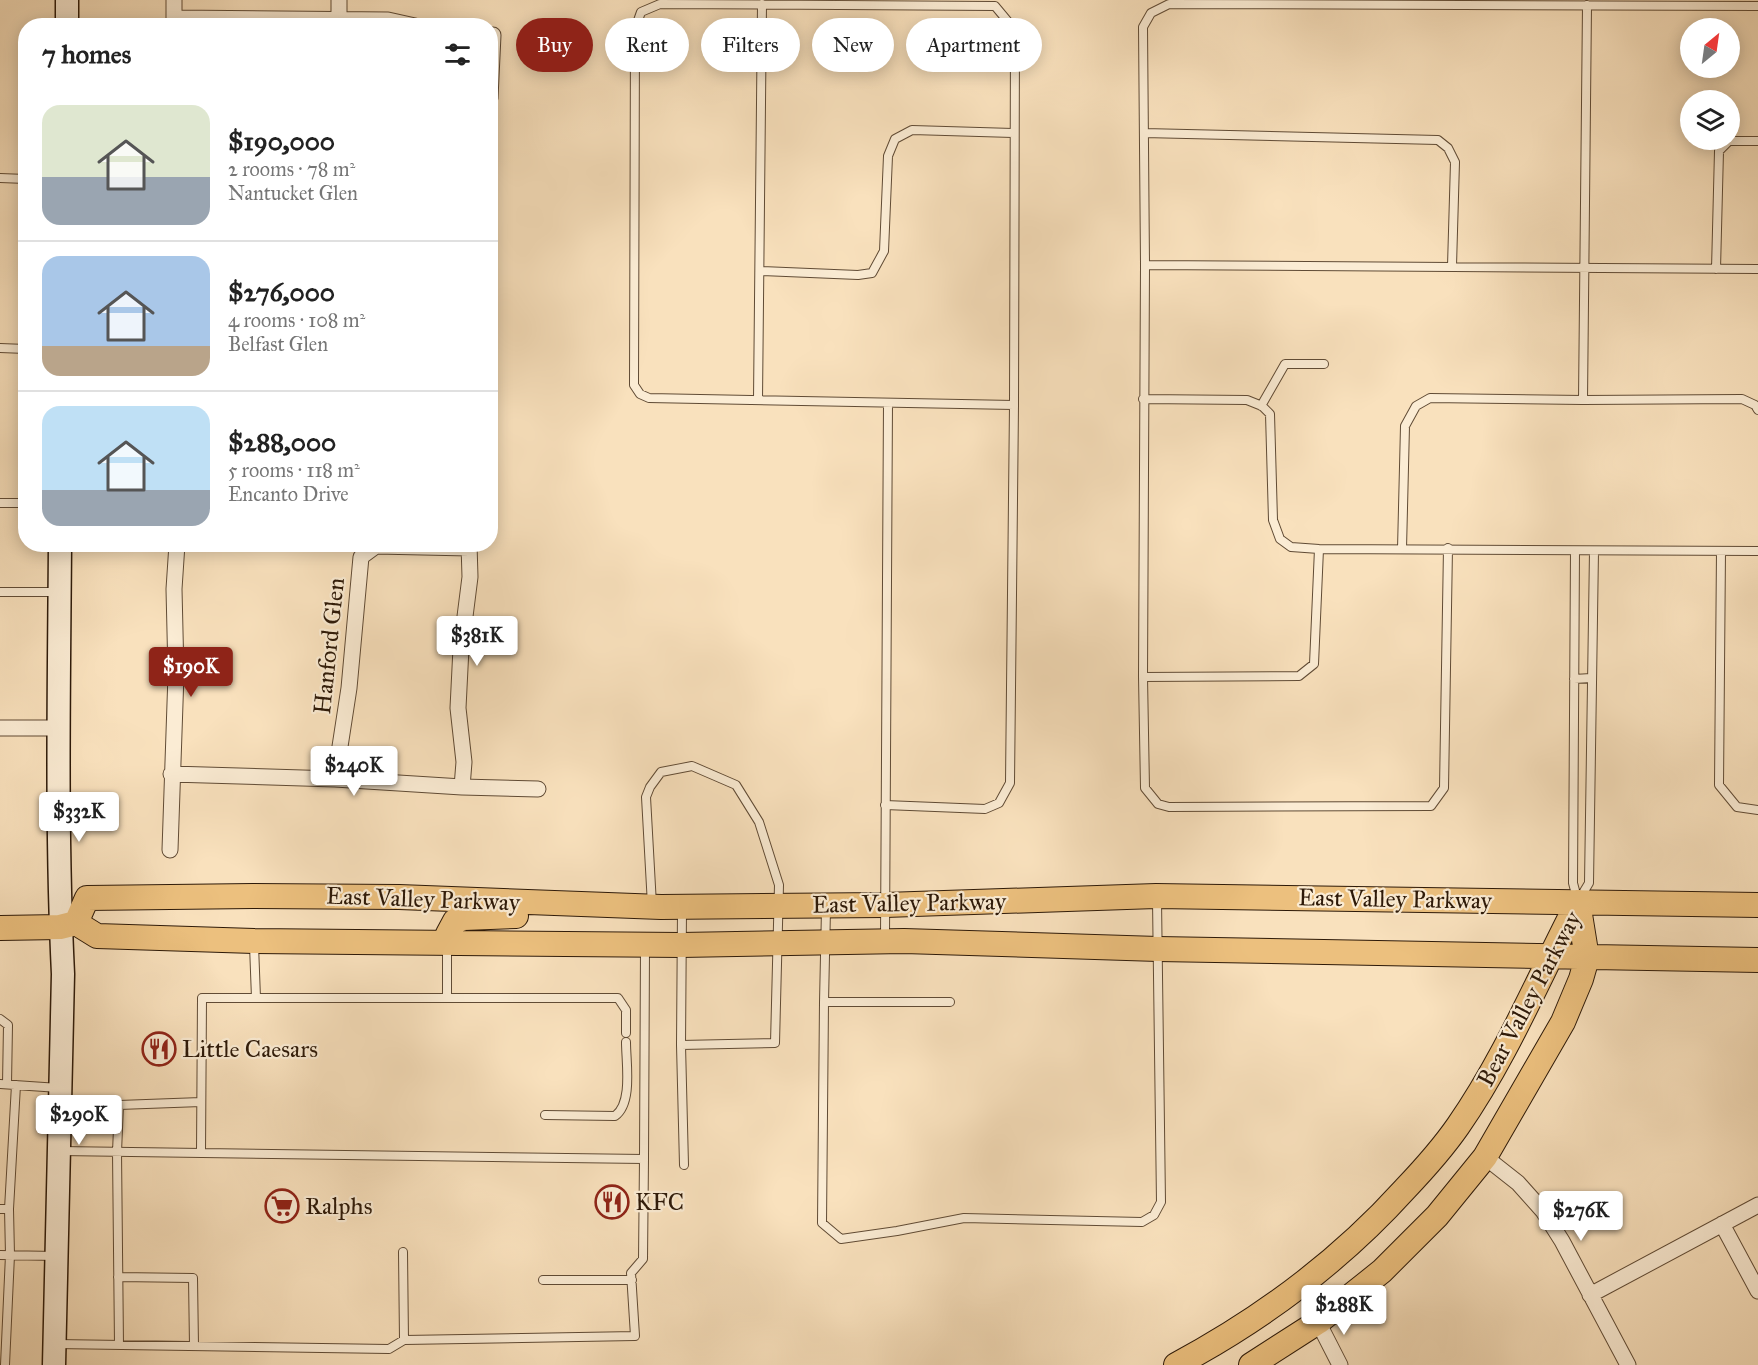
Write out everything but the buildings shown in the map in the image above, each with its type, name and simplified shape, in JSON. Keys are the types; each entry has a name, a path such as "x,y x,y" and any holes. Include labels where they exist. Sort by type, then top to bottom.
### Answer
{"main road":[{"name":"East Valley Parkway","path":"68,925 87,898 253,896 399,897 682,907 885,905 1156,896 1758,905"},
{"name":"Bear Valley Parkway","path":"1176,1365 1244,1326 1303,1285 1354,1241 1432,1160 1458,1126 1520,1020 1578,902"},
{"name":"Bear Valley Parkway","path":"1251,1365 1318,1322 1382,1271 1437,1216 1485,1157 1563,1022 1581,979 1587,958 1578,902"},
{"path":"447,943 448,934 455,921 464,918 526,916 551,903"},
{"name":"East Valley Parkway","path":"0,928 68,925 97,936 254,940 681,945 886,941 1158,949 1758,960"}],"street":[{"path":"67,0 67,18"},
{"path":"174,0 174,18"},
{"path":"339,0 339,18"},
{"path":"54,1355 63,974 68,925 58,728 60,552"},
{"path":"170,850 176,674 174,589 176,552"},
{"name":"Hanford Glen","path":"335,779 348,688 361,557 368,552"},
{"path":"462,787 464,762 458,708 461,648 470,577 469,552"},
{"path":"0,728 58,728"},
{"path":"171,774 538,789"},
{"path":"1485,1157 1518,1183 1543,1211 1562,1241 1628,1365"},
{"path":"1590,1295 1758,1205"},
{"path":"1722,1224 1758,1291"},
{"path":"1318,1322 1340,1365"}],"lane":[{"path":"885,805 985,809 999,803 1010,783 1014,405 1015,30 995,6 660,4 641,12 635,29 634,385 640,394 649,398 1014,405"},
{"path":"758,400 762,4"},
{"path":"1448,548 1444,788 1431,806 1169,807 1158,804 1145,788 1143,677 1145,266 1143,27 1151,13 1168,4 1758,6"},
{"path":"1583,400 1587,5"},
{"path":"760,271 858,275 872,273 884,251 888,156 895,139 912,130 1013,133"},
{"path":"1144,134 1438,140 1448,148 1455,162 1452,266"},
{"path":"1716,269 1719,151 1729,141 1758,141"},
{"path":"0,177 18,178"},
{"path":"1145,266 1758,269"},
{"path":"0,348 18,348"},
{"path":"1260,406 1285,364 1324,364"},
{"path":"1402,549 1405,426 1416,406 1430,398 1742,399 1755,405 1758,410"},
{"path":"1143,399 1247,400 1270,414 1272,520 1280,539 1291,547 1758,551"},
{"path":"886,941 888,403"},
{"path":"0,503 18,503"},
{"path":"1143,677 1299,676 1314,664 1318,549"},
{"path":"1575,550 1573,883 1578,902"},
{"path":"1578,902 1589,882 1594,551"},
{"path":"1721,551 1719,785 1737,807 1758,810"},
{"path":"0,592 60,592"},
{"path":"1574,679 1591,678"},
{"path":"652,905 646,797 650,787 661,772 692,766 736,785 759,822 779,885 775,1043 681,1045"},
{"path":"1573,775 1590,775"},
{"path":"826,906 822,1223 841,1239 964,1218 1142,1222 1154,1215 1161,1202 1156,896"},
{"path":"682,907 681,1045 684,1165"},
{"path":"254,940 256,998"},
{"path":"447,943 447,998"},
{"path":"54,1355 119,1345 389,1349 404,1340 635,1336 631,1273 644,1259 645,944"},
{"path":"201,1153 202,998 618,999 626,1010 626,1033"},
{"path":"824,1002 950,1002"},
{"path":"0,1019 8,1024 3,1084 60,1089"},
{"path":"544,1115 615,1116 622,1111 626,1099 626,1042"},
{"path":"5,1365 10,1255 4,1209 16,1085"},
{"path":"119,1345 117,1152 119,1105 201,1102"},
{"path":"59,1151 644,1159"},
{"path":"403,1252 404,1340"},
{"path":"0,1255 57,1256"},
{"path":"118,1277 193,1278 194,1346"},
{"path":"543,1280 632,1280"}],"place":[{"name":"Little Caesars","path":"159,1049"},
{"name":"KFC","path":"612,1202"},
{"name":"Ralphs","path":"282,1206"}]}
